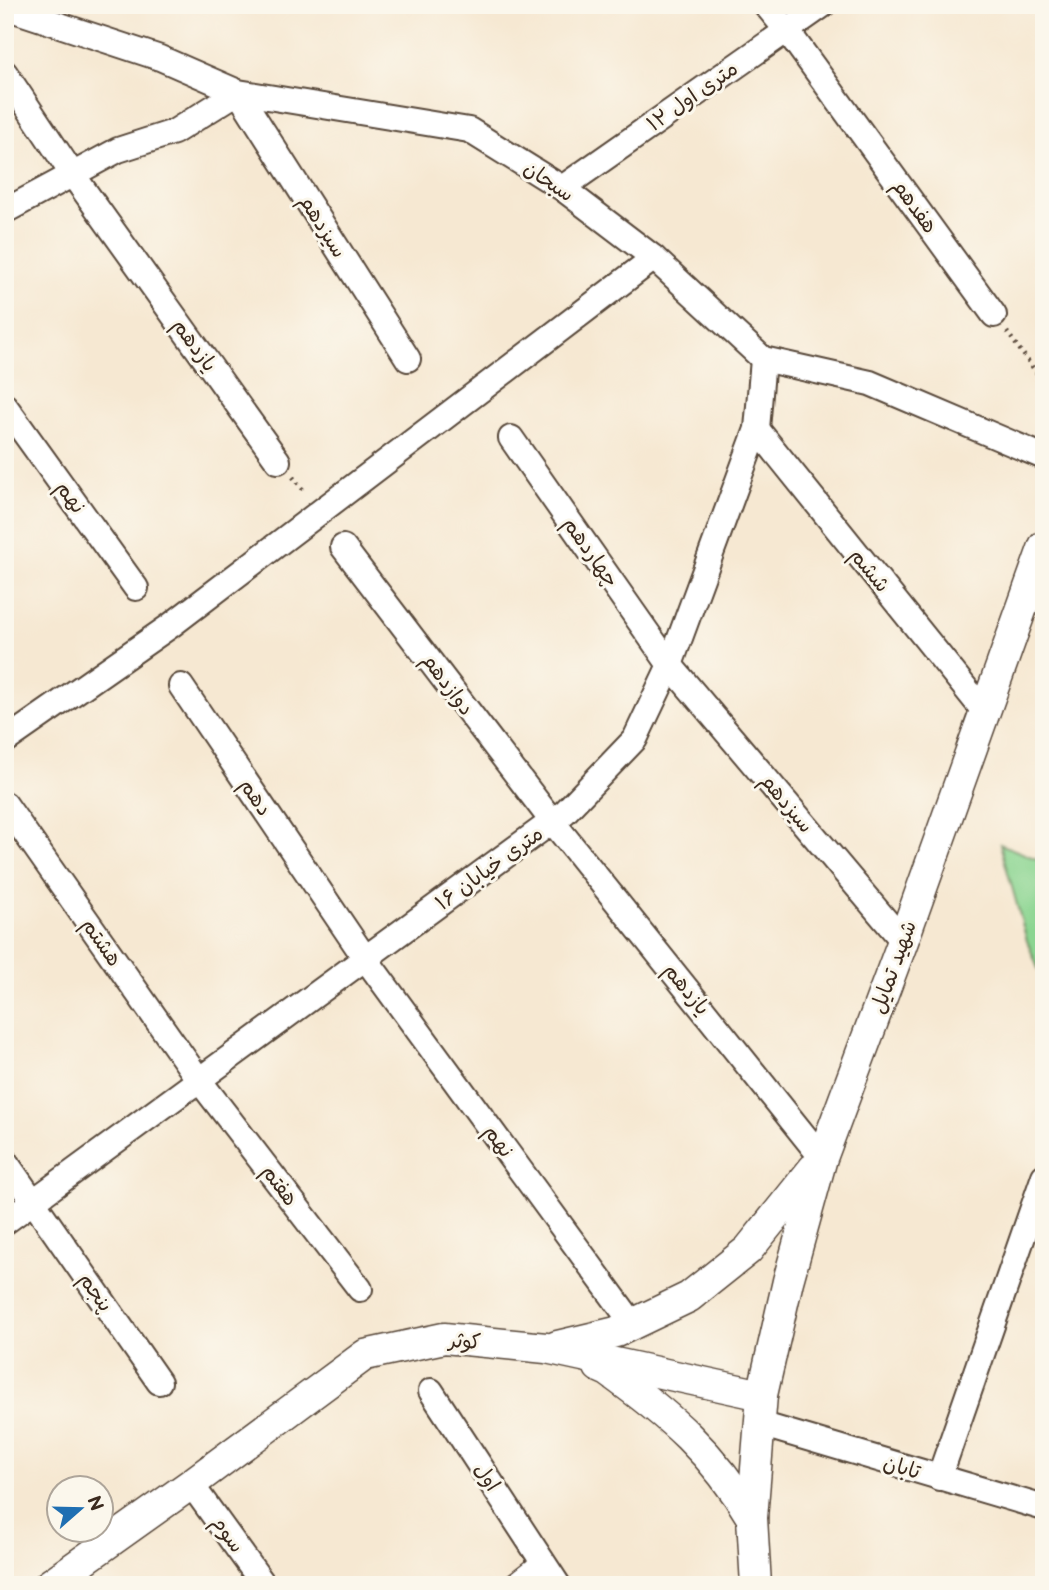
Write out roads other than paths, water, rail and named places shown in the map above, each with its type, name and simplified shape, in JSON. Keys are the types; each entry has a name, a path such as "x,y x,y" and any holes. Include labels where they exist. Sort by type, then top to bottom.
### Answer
{"street":[{"name":"هفدهم","path":"766,5 994,315"},
{"name":"۱۲ متری اول","path":"562,188 823,5"},
{"name":"سبحان","path":"5,7 160,58 238,92 469,130 562,188 654,258 763,359"},
{"path":"5,73 72,175"},
{"path":"5,211 118,150 174,132 238,92"},
{"name":"سیزدهم","path":"238,92 408,359"},
{"name":"یازدهم","path":"72,175 278,461"},
{"path":"5,741 170,626 654,258"},
{"path":"763,359 870,383 1044,457"},
{"name":"۱۶ متری خیابان","path":"5,1222 552,821 635,739 670,665 757,429 763,359"},
{"name":"نهم","path":"5,406 136,588"},
{"name":"ششم","path":"757,429 984,711"},
{"name":"چهاردهم","path":"511,438 670,665"},
{"name":"شهید تمایل","path":"762,1395 788,1281 822,1158 903,941 1044,546"},
{"name":"دوازدهم","path":"344,547 552,821"},
{"name":"سیزدهم","path":"670,665 903,941"},
{"name":"دهم","path":"181,686 365,958"},
{"name":"هشتم","path":"5,804 199,1080"},
{"name":"یازدهم","path":"552,821 822,1158"},
{"name":"نهم","path":"365,958 633,1324"},
{"name":"هفتم","path":"199,1080 360,1289"},
{"path":"546,1348 616,1332 690,1297 748,1250 822,1158"},
{"path":"5,1161 33,1202"},
{"path":"939,1478 1044,1175"},
{"name":"پنجم","path":"33,1202 159,1382"},
{"name":"کوثر","path":"49,1585 365,1355 444,1338 546,1348 762,1395"},
{"path":"546,1348 608,1371 662,1410 715,1463 752,1518"},
{"name":"اول","path":"431,1391 558,1585"},
{"path":"756,1585 752,1518 762,1395"},
{"name":"تابان","path":"760,1424 1044,1508"},
{"name":"سوم","path":"191,1484 264,1585"},
{"path":"516,1585 543,1564"}]}
